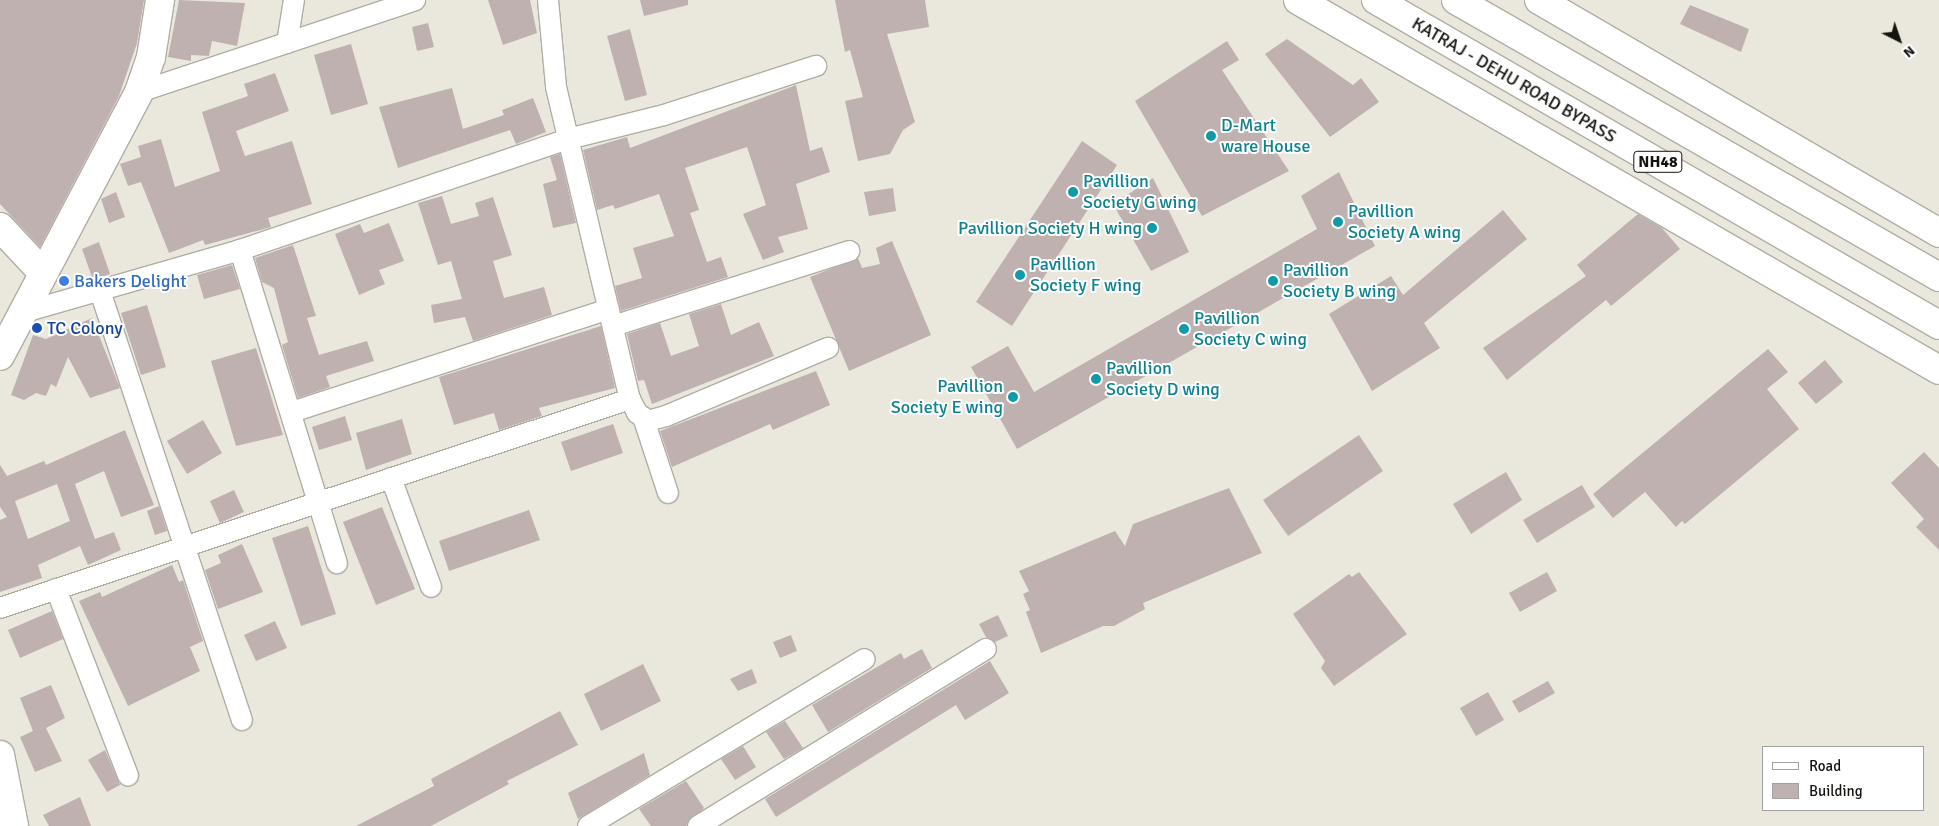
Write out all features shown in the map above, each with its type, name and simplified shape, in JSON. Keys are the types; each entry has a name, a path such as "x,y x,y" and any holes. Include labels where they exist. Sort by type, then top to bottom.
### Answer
{"main road":[{"path":"0,356 11,325 43,273 139,92 151,57 160,0"},
{"path":"1298,0 1939,370"},
{"name":"KATRAJ - DEHU ROAD BYPASS","path":"1376,0 1939,324"},
{"name":"NH48","path":"1456,0 1939,277"},
{"path":"1539,0 1939,233"},
{"path":"0,227 43,273"},
{"path":"0,755 14,826"}],"street":[{"path":"287,43 294,0"},
{"path":"139,92 287,43 390,3 415,0"},
{"path":"548,0 556,88 630,399 643,417 648,421 666,416 828,348"},
{"path":"11,325 100,291 240,250 568,140 664,115 816,66"},
{"path":"240,250 292,412 337,563"},
{"path":"292,412 611,318 849,251"},
{"path":"100,291 182,545 242,720"},
{"path":"0,608 182,545 630,399"},
{"path":"643,417 668,493"},
{"path":"391,478 431,587"},
{"path":"56,588 128,776"},
{"path":"698,826 986,649"},
{"path":"588,826 865,659"}],"building":[{"path":"0,0 144,0 137,43 119,96 40,247 0,204"},
{"path":"179,0 245,3 237,46 212,41 209,56 191,55 191,61 168,57"},
{"path":"488,0 530,0 537,33 503,45"},
{"path":"640,0 688,0 688,5 644,16"},
{"path":"835,0 925,0 929,27 887,34 915,122 903,130 890,154 858,161 845,101 863,97 850,50 845,52"},
{"path":"1690,5 1749,29 1741,52 1680,24"},
{"path":"428,23 434,47 417,51 412,27"},
{"path":"630,29 647,95 625,101 607,36"},
{"path":"1287,39 1353,85 1361,78 1379,102 1330,137 1265,54"},
{"name":"D-Mart ware House","path":"1227,41 1239,60 1222,70 1289,171 1202,216 1135,101"},
{"path":"351,44 368,104 331,115 314,55"},
{"path":"275,73 289,111 236,131 245,156 292,141 312,204 268,218 271,227 205,245 203,240 169,253 141,182 128,186 120,164 141,157 138,146 161,139 175,187 220,171 202,112 248,96 244,84"},
{"path":"796,85 810,151 822,147 830,172 796,184 808,229 778,237 784,252 763,260 743,214 766,205 747,147 685,168 699,210 690,213 707,262 721,257 728,277 621,311 615,286 642,278 633,248 674,236 659,194 615,209 613,205 597,210 583,150 627,137 630,148"},
{"path":"452,88 463,129 504,115 502,110 533,98 546,132 516,144 510,130 398,168 379,107"},
{"path":"1082,141 1117,165 1012,326 976,302"},
{"path":"560,154 576,223 553,228 543,184 557,180 550,157"},
{"path":"1339,172 1375,246 1017,449 971,367 1008,346 1034,392 1317,229 1301,196"},
{"name":"Pavillion Society H wing","path":"1153,178 1189,252 1151,271 1113,204"},
{"path":"893,188 896,211 869,216 864,192"},
{"path":"116,192 125,217 109,223 101,199"},
{"path":"442,196 451,224 479,216 475,203 493,197 512,255 493,261 504,298 544,287 552,315 473,341 465,317 434,323 431,305 462,299 451,261 438,265 418,203"},
{"path":"1503,210 1527,239 1424,323 1440,348 1372,391 1329,314 1391,276 1403,295"},
{"path":"1638,214 1662,228 1680,249 1611,306 1606,300 1507,380 1483,348 1586,276 1577,265"},
{"path":"389,223 404,261 379,270 385,284 359,295 335,234 360,224 364,233"},
{"path":"892,241 931,335 849,371 810,277 858,258 862,268 880,264 876,248"},
{"path":"99,242 110,274 93,280 82,249"},
{"path":"293,245 316,316 307,318 319,355 367,341 374,361 326,376 330,387 298,398 282,345 288,342 274,288 262,282 255,258"},
{"path":"232,265 240,289 204,299 197,275"},
{"path":"721,304 731,335 759,322 774,356 652,404 644,380 638,381 627,334 660,323 671,356 699,346 689,314"},
{"path":"147,305 166,367 141,375 121,313"},
{"path":"92,318 120,388 90,398 68,357 56,387 51,384 46,396 36,393 24,400 11,395 33,335 46,339"},
{"path":"601,326 615,388 539,408 542,416 499,430 494,413 454,425 439,377"},
{"path":"256,348 283,435 236,446 211,361"},
{"path":"1768,349 1788,372 1767,389 1799,429 1685,524 1682,521 1676,527 1645,492 1613,518 1593,494"},
{"path":"1825,360 1843,382 1816,404 1798,383"},
{"path":"816,371 830,405 773,430 770,424 672,467 660,431"},
{"path":"345,416 352,440 319,450 312,427"},
{"path":"402,419 412,454 366,470 356,433"},
{"path":"203,420 222,453 187,474 167,441"},
{"path":"613,424 623,453 571,471 561,442"},
{"path":"125,430 154,505 121,517 104,471 75,484 95,539 114,532 121,550 88,565 80,546 38,565 42,578 0,592 0,520 7,517 0,507 0,465 7,476 44,461 46,465","holes":["57,484 70,521 28,539 15,501"]},
{"path":"1359,435 1383,471 1288,536 1263,500"},
{"path":"1924,452 1939,468 1939,550 1916,527 1924,519 1891,483"},
{"path":"1506,472 1522,500 1471,534 1453,504"},
{"path":"1582,485 1595,507 1537,543 1523,520"},
{"path":"1229,488 1262,553 1143,603 1145,609 1114,626 1103,626 1041,653 1026,612 1030,610 1023,594 1029,591 1019,571 1115,531 1125,546 1133,524"},
{"path":"234,490 244,512 220,523 210,501"},
{"path":"159,506 167,531 155,535 147,511"},
{"path":"382,507 415,589 376,605 343,522"},
{"path":"529,510 540,540 449,571 439,541"},
{"path":"308,526 336,614 301,626 272,538"},
{"path":"242,544 263,592 218,609 205,570 221,563 218,555"},
{"path":"172,565 179,582 183,580 203,641 190,647 200,671 128,706 79,601 100,592 102,597"},
{"path":"1359,572 1407,634 1334,686 1321,668 1325,661 1293,614 1349,574 1352,577"},
{"path":"1547,572 1557,591 1520,612 1509,593"},
{"path":"52,611 63,639 20,658 8,630"},
{"path":"998,615 1008,636 995,642 986,637 979,624"},
{"path":"275,621 287,648 256,661 244,635"},
{"path":"791,635 797,651 780,658 773,642"},
{"path":"922,649 932,668 828,732 812,705 901,653 904,659"},
{"path":"990,661 1009,693 965,720 956,705 776,817 765,799"},
{"path":"643,664 661,701 601,731 584,694"},
{"path":"752,669 757,683 738,691 730,679"},
{"path":"1548,681 1555,693 1519,713 1512,701"},
{"path":"51,685 65,718 46,728 62,761 35,772 20,737 33,731 20,698"},
{"path":"1488,692 1504,720 1476,736 1460,708"},
{"path":"560,711 578,745 507,781 509,784 431,826 356,826 434,786 431,779"},
{"path":"785,721 803,748 784,759 766,732"},
{"path":"743,746 756,767 735,780 721,759"},
{"path":"105,750 120,785 107,792 88,760"},
{"path":"644,753 650,775 578,819 568,793"},
{"path":"686,781 704,808 686,826 651,826 639,809"},
{"path":"80,797 91,826 49,826 43,815"}],"place":[{"name":"D-Mart ware House","path":"1211,136"},
{"name":"Pavillion Society G wing","path":"1073,192"},
{"name":"Pavillion Society A wing","path":"1338,222"},
{"name":"Pavillion Society H wing","path":"1152,228"},
{"name":"Pavillion Society F wing","path":"1020,275"},
{"name":"Bakers Delight","path":"64,281"},
{"name":"Pavillion Society B wing","path":"1273,281"},
{"name":"TC Colony","path":"37,328"},
{"name":"Pavillion Society C wing","path":"1184,329"},
{"name":"Pavillion Society D wing","path":"1096,379"},
{"name":"Pavillion Society E wing","path":"1013,397"}]}
